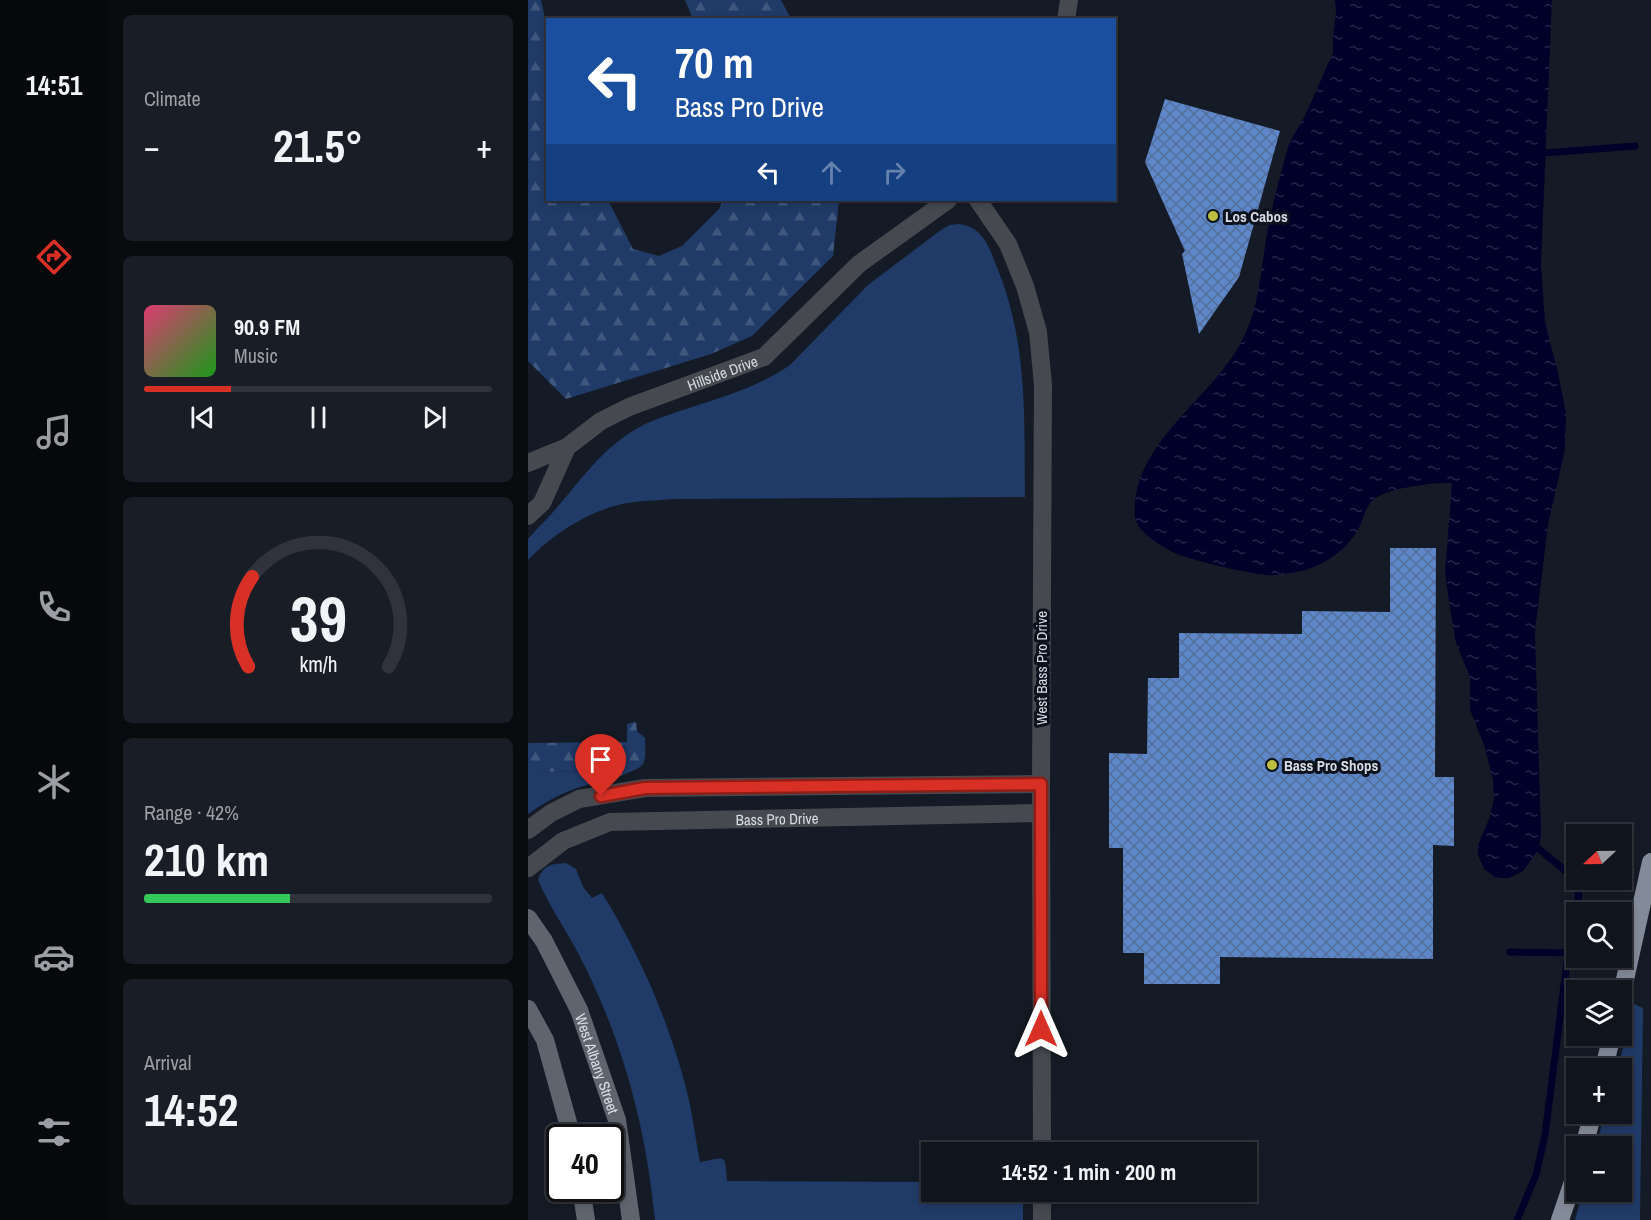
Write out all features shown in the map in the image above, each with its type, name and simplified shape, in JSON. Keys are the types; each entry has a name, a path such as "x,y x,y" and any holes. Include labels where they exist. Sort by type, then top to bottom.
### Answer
{"highway":[{"path":"1625,980 1651,862"},
{"path":"1560,1220 1566,1202"}],"main road":[{"name":"West Albany Street","path":"528,918 544,941 579,1010 606,1087 617,1120 631,1220"},
{"path":"528,1009 544,1040 568,1124"},
{"path":"583,1202 586,1220"}],"street":[{"path":"1066,18 1069,0"},
{"name":"Hillside Drive","path":"528,516 542,503 567,447 601,421 629,407 764,357 859,264 947,201"},
{"name":"West Bass Pro Drive","path":"979,201 1008,244 1025,286 1038,332 1043,385 1042,1142"},
{"path":"528,463 567,447"},
{"path":"528,830 551,813 579,799 645,788 1041,784"},
{"name":"Bass Pro Drive","path":"528,868 563,841 610,822 1041,813"},
{"path":"1042,1202 1042,1220"}],"green space":[{"path":"528,0 541,0 546,23 546,201 609,201 633,249 659,256 682,246 719,209 723,201 839,201 833,256 752,336 711,354 566,399 528,361"},
{"path":"685,0 781,0 790,18 693,18"},
{"path":"959,224 975,230 989,247 1008,298 1015,326 1024,410 1025,497 639,501 604,509 576,522 550,540 528,560 528,539 595,463 615,444 648,423 751,386 790,365 868,285 941,230 950,225"},
{"path":"636,722 637,731 645,738 644,761 639,768 618,777 607,771 528,772 528,743 627,742 627,724"},
{"path":"607,771 618,777 571,790 528,814 528,772"},
{"path":"566,863 576,869 583,887 592,898 602,893 640,962 661,1010 678,1059 692,1113 700,1162 723,1159 727,1181 921,1182 921,1202 1023,1202 1023,1220 655,1220 638,1116 619,1050 594,985 538,880 545,868"},
{"path":"1634,1004 1643,1008 1640,1220 1575,1220 1580,1202 1632,1202 1632,1136 1599,1136 1602,1124 1632,1124 1632,1058 1620,1058 1624,1046 1632,1046"}],"water":[{"path":"1335,0 1552,0 1541,264 1545,322 1566,413 1565,449 1548,525 1535,632 1541,834 1539,849 1523,871 1509,878 1496,878 1484,869 1478,855 1478,845 1489,819 1494,799 1493,779 1484,745 1470,710 1470,677 1456,643 1445,573 1452,483 1411,487 1379,496 1367,509 1353,537 1330,559 1311,568 1276,575 1231,569 1174,553 1144,532 1135,517 1140,480 1150,457 1165,436 1218,375 1234,354 1246,332 1254,310 1270,216 1288,147 1333,53"}],"building":[{"name":"Los Cabos","path":"1165,99 1280,131 1239,277 1199,334 1182,254 1185,251 1145,162"},
{"name":"Bass Pro Shops","path":"1390,548 1436,548 1435,777 1454,777 1454,846 1433,845 1433,959 1220,957 1220,984 1144,984 1144,953 1123,953 1123,848 1109,848 1109,753 1147,754 1148,678 1179,678 1179,633 1302,634 1302,611 1390,612"}],"waterway":[{"path":"1544,153 1635,146"},
{"path":"1517,1220 1536,1175 1545,1135 1572,923 1579,896 1573,877 1539,849"},
{"path":"1510,952 1566,953"}],"place":[{"name":"Los Cabos","path":"1213,216"},
{"name":"Bass Pro Shops","path":"1272,765"}],"route":[{"path":"601,796 645,788 1041,784 1041,1029"}]}
